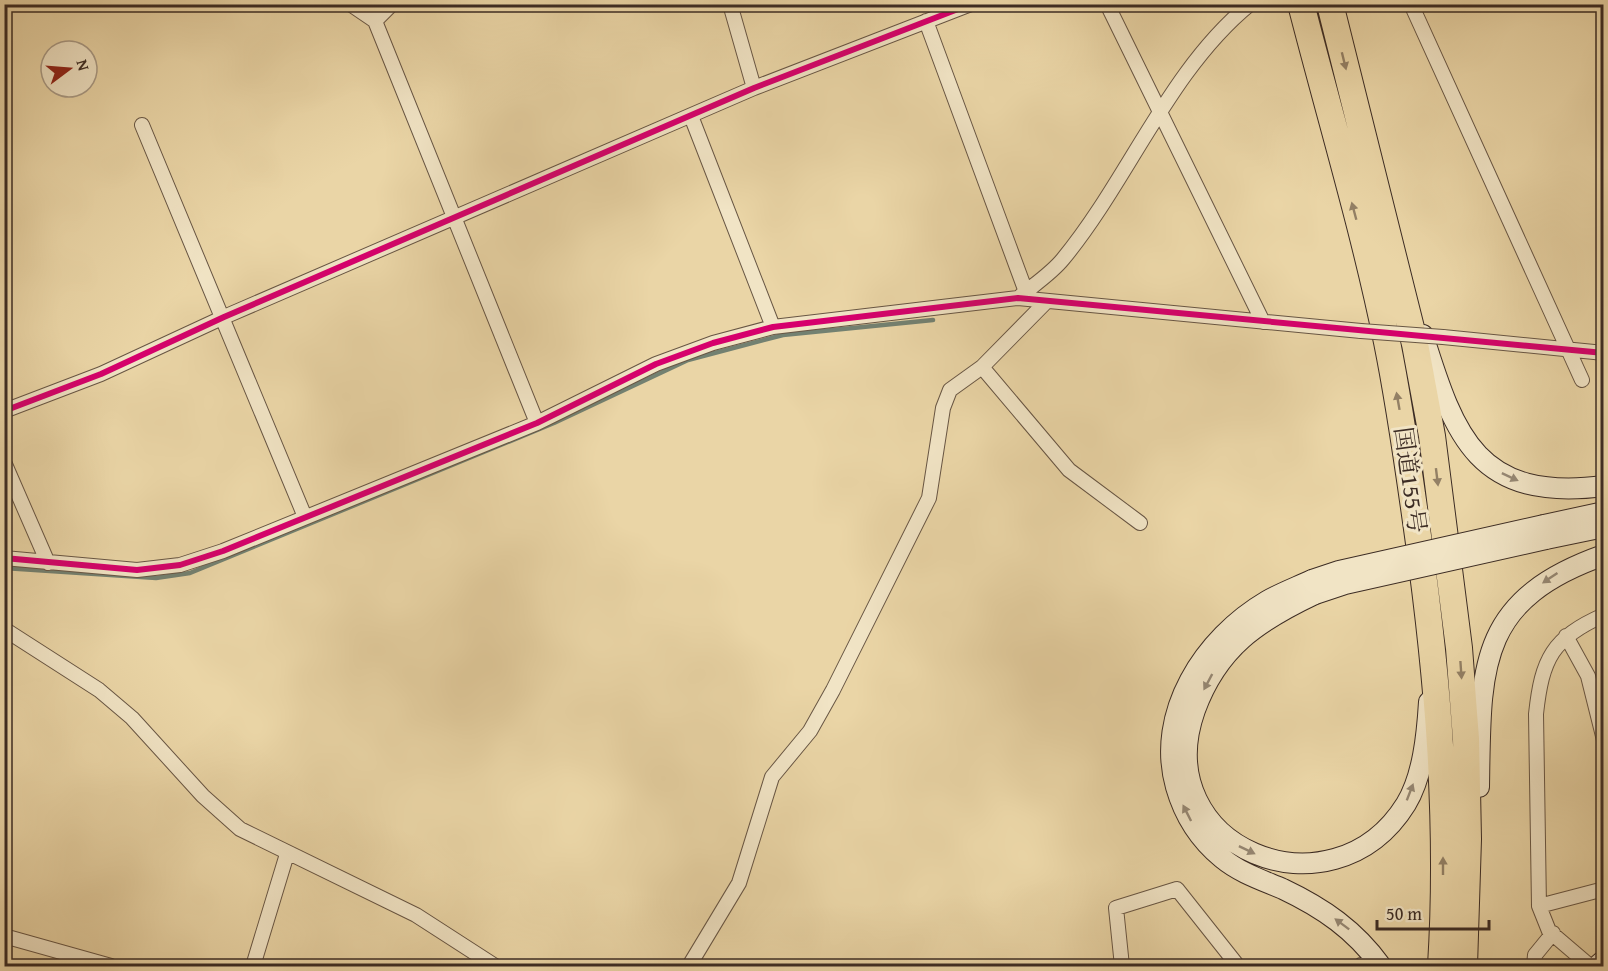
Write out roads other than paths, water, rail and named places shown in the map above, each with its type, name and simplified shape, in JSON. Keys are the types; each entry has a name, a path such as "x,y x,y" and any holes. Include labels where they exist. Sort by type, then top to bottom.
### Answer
{"highway":[{"name":"国道155号","path":"1301,4 1387,341 1406,444 1432,636 1441,739 1443,841 1441,966"},
{"name":"国道155号","path":"1330,4 1415,344 1432,436 1459,648 1466,739 1467,861 1464,966"}],"main road":[{"path":"1370,163 1444,400 1462,436 1480,458 1514,480 1556,489 1604,486"},
{"path":"1381,966 1355,933 1320,907 1245,873 1216,852 1196,830 1185,812 1173,777 1170,758 1173,722 1178,706 1199,666 1229,631 1254,610 1314,587 1345,584 1545,532 1604,512"},
{"path":"1545,532 1604,527"},
{"path":"1467,861 1478,811 1483,682 1496,638 1525,597 1553,576 1604,555"},
{"path":"1314,587 1239,640 1211,676 1192,722 1187,758 1193,790 1216,827 1234,843 1255,854 1295,863 1319,862 1343,856 1366,845 1406,804 1421,764 1428,712 1432,636"},
{"path":"1597,966 1604,960"}],"street":[{"path":"351,4 375,21 537,423"},
{"path":"375,21 392,4"},
{"path":"730,4 754,88"},
{"path":"4,411 101,374 224,317 754,88 971,4"},
{"path":"1107,4 1263,322"},
{"path":"1022,295 1061,261 1102,206 1160,112 1223,27 1250,4"},
{"path":"1411,4 1582,380"},
{"path":"926,21 1022,295"},
{"path":"691,116 773,327"},
{"path":"142,125 224,317 305,518"},
{"path":"4,558 137,570 180,565 223,551 537,423 656,364 713,342 773,327 1022,295 1046,302 1604,353"},
{"path":"689,966 739,882 772,777 810,731 833,690 929,498 943,408 950,390 981,367 1046,302"},
{"path":"981,367 1069,470 1140,523"},
{"path":"4,462 48,563"},
{"path":"1590,966 1552,933 1539,906 1536,714 1540,682 1551,654 1566,636 1604,615"},
{"path":"4,629 99,690 132,718 203,796 240,829 287,854 416,915 495,966"},
{"path":"1566,636 1588,676 1604,740"},
{"path":"253,966 287,854"},
{"path":"1122,966 1116,908 1177,889 1238,966"},
{"path":"1539,906 1604,889"},
{"path":"1534,966 1535,955 1552,933"},
{"path":"4,936 111,966"}],"waterway":[{"path":"4,568 156,578 190,573 554,423 688,360 783,335 933,320"}]}
